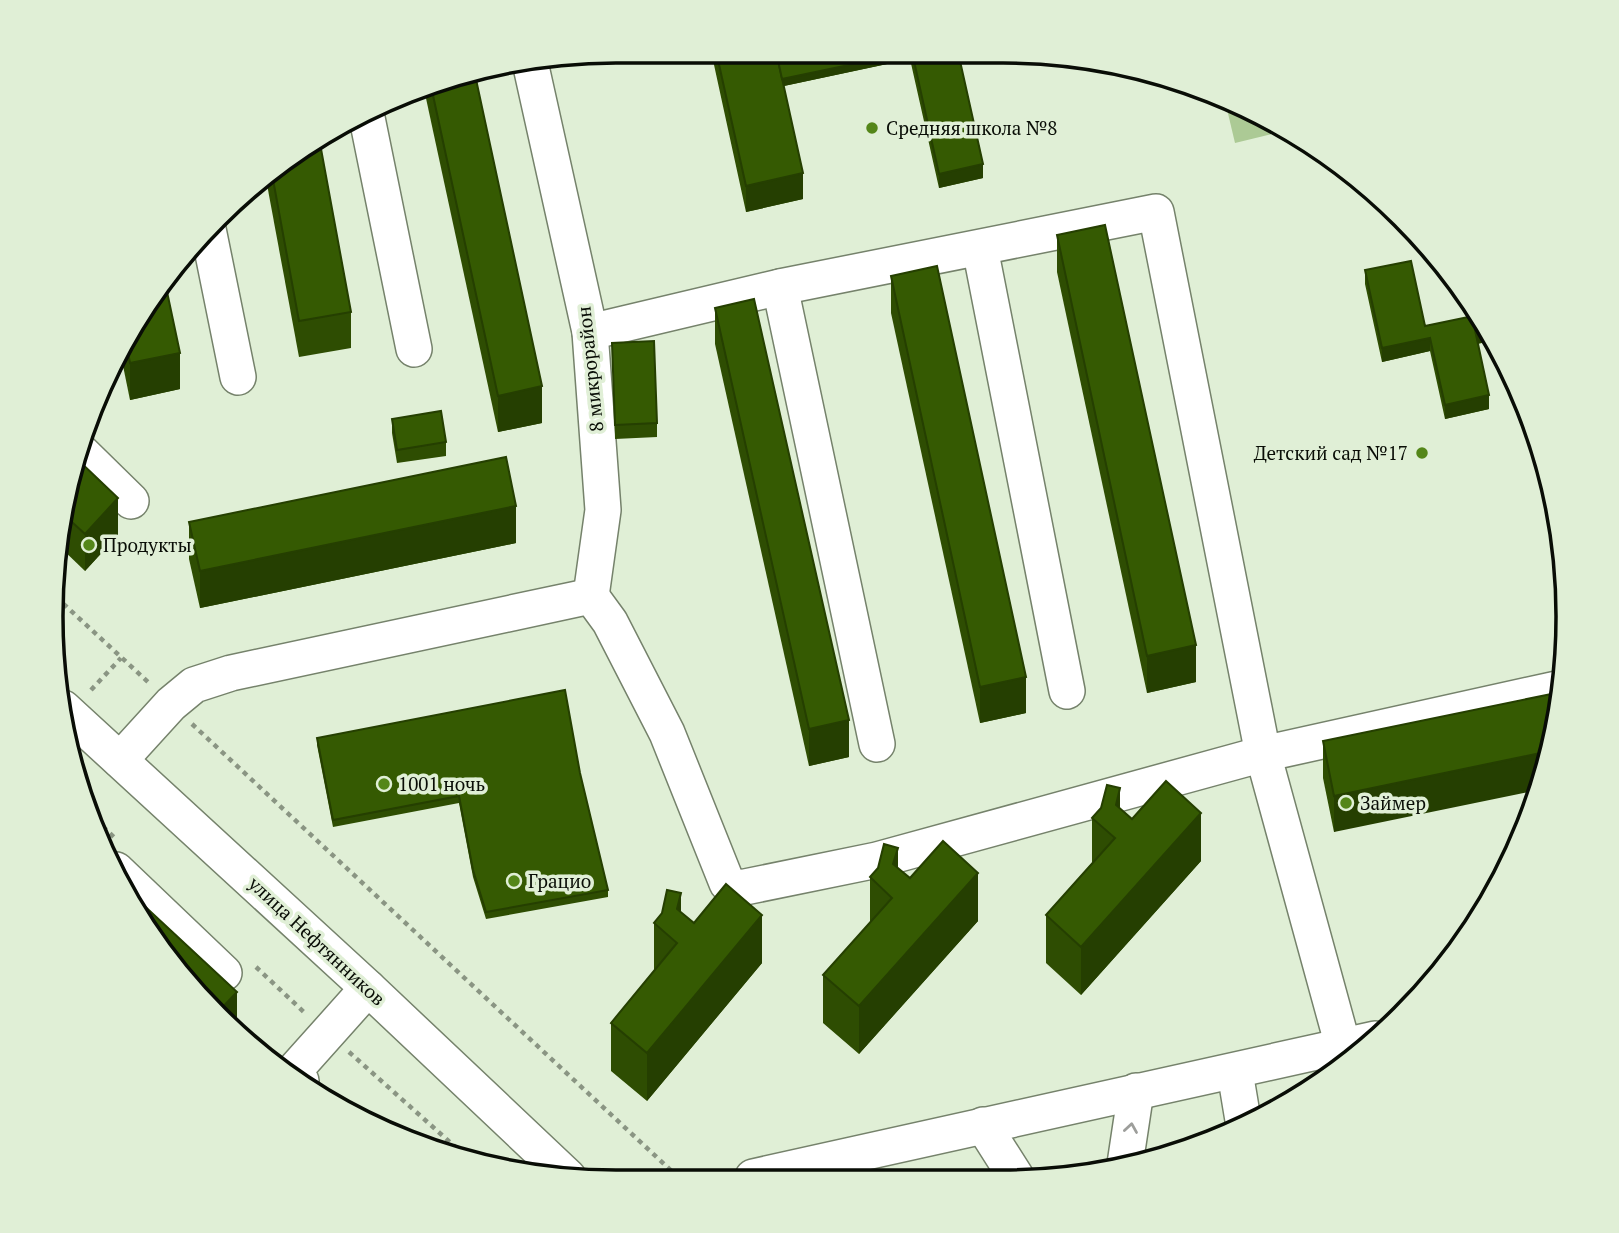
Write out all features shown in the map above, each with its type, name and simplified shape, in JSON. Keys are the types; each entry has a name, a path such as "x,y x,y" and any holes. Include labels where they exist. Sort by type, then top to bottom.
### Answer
{"street":[{"name":"8 микрорайон","path":"532,70 590,331 603,510 591,596"},
{"path":"368,122 414,349"},
{"path":"590,331 780,288 1156,212 1263,754 1358,1040"},
{"path":"210,241 239,377"},
{"path":"980,248 1067,691"},
{"path":"780,288 877,744"},
{"path":"87,457 131,501"},
{"path":"120,760 171,704 194,685 230,673 591,596 610,622 667,733 727,883 740,888 877,860 1263,754 1551,690"},
{"name":"улица Нефтянников","path":"73,716 557,1166"},
{"path":"117,855 236,967"},
{"path":"297,1068 368,988"},
{"path":"784,1170 1353,1044"},
{"path":"1235,1072 1242,1115"},
{"path":"1126,1155 1136,1091"},
{"path":"983,1125 1011,1170"}],"path":[{"path":"63,604 670,1170"},
{"path":"71,705 121,658"},
{"path":"236,967 328,1034 453,1145"}],"green space":[{"path":"1227,111 1273,134 1235,143"}],"building":[{"path":"719,63 779,63 803,173 746,186"},
{"path":"779,63 858,63 782,79"},
{"path":"914,63 960,63 983,164 939,174"},
{"path":"476,81 542,386 498,396 433,94"},
{"path":"321,149 351,312 299,321 274,182"},
{"path":"1105,225 1196,645 1147,656 1057,235"},
{"path":"1411,261 1425,326 1468,317 1476,330 1489,395 1445,405 1430,338 1382,348 1365,270"},
{"path":"937,266 1026,677 980,687 891,276"},
{"path":"167,293 180,353 130,363 129,356 137,340"},
{"path":"754,299 849,720 809,729 715,308"},
{"path":"654,341 657,423 615,425 612,343"},
{"path":"441,411 446,442 397,450 392,419"},
{"path":"506,457 516,506 200,571 189,522"},
{"path":"84,466 118,498 85,534 72,522"},
{"path":"565,690 580,773 608,890 486,912 473,870 459,796 333,820 317,738"},
{"path":"1550,694 1538,753 1334,796 1323,741"},
{"path":"1166,781 1201,813 1081,947 1046,915 1115,838 1092,818 1101,808 1107,785 1120,788 1116,805 1132,819"},
{"path":"943,841 978,873 859,1006 823,975 892,898 870,877 878,868 884,844 898,848 893,864 910,878"},
{"path":"726,884 762,915 647,1053 611,1023 677,943 654,923 662,913 667,890 681,893 677,909 694,923"},
{"path":"146,907 237,992 223,1006 177,953"}],"place":[{"name":"Средняя школа №8","path":"872,128"},
{"name":"Детский сад №17","path":"1422,453"},
{"name":"Продукты","path":"89,545"},
{"name":"1001 ночь","path":"384,784"},
{"name":"Займер","path":"1346,803"},
{"name":"Грацио","path":"514,881"}]}
